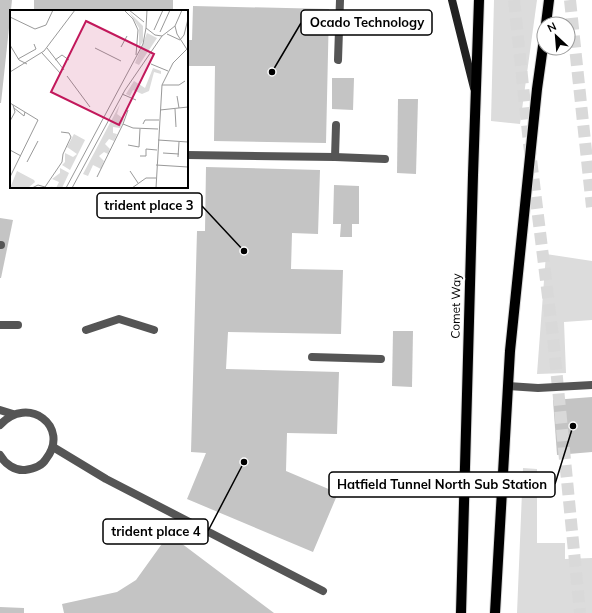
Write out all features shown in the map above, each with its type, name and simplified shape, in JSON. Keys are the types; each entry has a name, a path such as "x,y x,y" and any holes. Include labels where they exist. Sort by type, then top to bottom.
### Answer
{"main road":[{"name":"Comet Way","path":"461,613 475,94 479,0"},
{"path":"547,16 550,0"},
{"path":"495,613 510,351 542,56"}],"street":[{"path":"338,60 340,0"},
{"path":"452,0 475,94"},
{"path":"335,157 336,125"},
{"path":"188,155 335,157 386,160"},
{"path":"86,330 119,319 154,330"},
{"path":"0,325 18,325"},
{"path":"312,357 381,359"},
{"path":"508,386 538,388 592,385"},
{"path":"0,410 13,414"},
{"path":"0,425 13,414 22,412 34,413 42,418 50,427 54,436 53,447 44,463 36,468 26,470 10,466 0,455"},
{"path":"53,447 132,492 322,591"}],"shaded area":[{"path":"494,0 537,0 520,124 491,121"},
{"path":"546,254 592,261 592,320 564,322 566,373 537,374"},
{"path":"523,468 537,469 537,543 565,543 565,559 592,558 592,613 517,613"}],"building":[{"path":"0,0 12,0 1,103"},
{"path":"34,0 173,0 173,10 34,10"},
{"path":"193,6 329,9 326,143 214,141 215,66 188,66 188,40 192,40"},
{"path":"332,78 354,78 353,110 332,109"},
{"path":"398,99 418,99 416,174 397,173"},
{"path":"206,167 320,170 318,234 292,233 291,269 343,270 341,334 228,332 226,369 339,372 337,434 287,433 286,471 338,493 313,552 187,499 206,453 191,452 197,231 205,231"},
{"path":"334,185 359,186 359,224 352,224 352,237 340,237 341,224 333,224"},
{"path":"0,218 13,220 1,278 0,278"},
{"path":"393,331 413,331 412,387 392,386"},
{"path":"592,397 592,452 557,455 553,400"},
{"path":"169,534 274,613 64,613 62,604 117,592 136,580"},
{"path":"0,607 24,608 24,613 0,613"}],"tunnel":[{"path":"514,0 529,143 553,337 580,613"},
{"path":"570,0 592,207"}],"place":[{"name":"Ocado Technology","path":"272,72"},
{"name":"trident place 3","path":"244,251"},
{"name":"Hatfield Tunnel North Sub Station","path":"573,426"},
{"name":"trident place 4","path":"244,462"}]}
